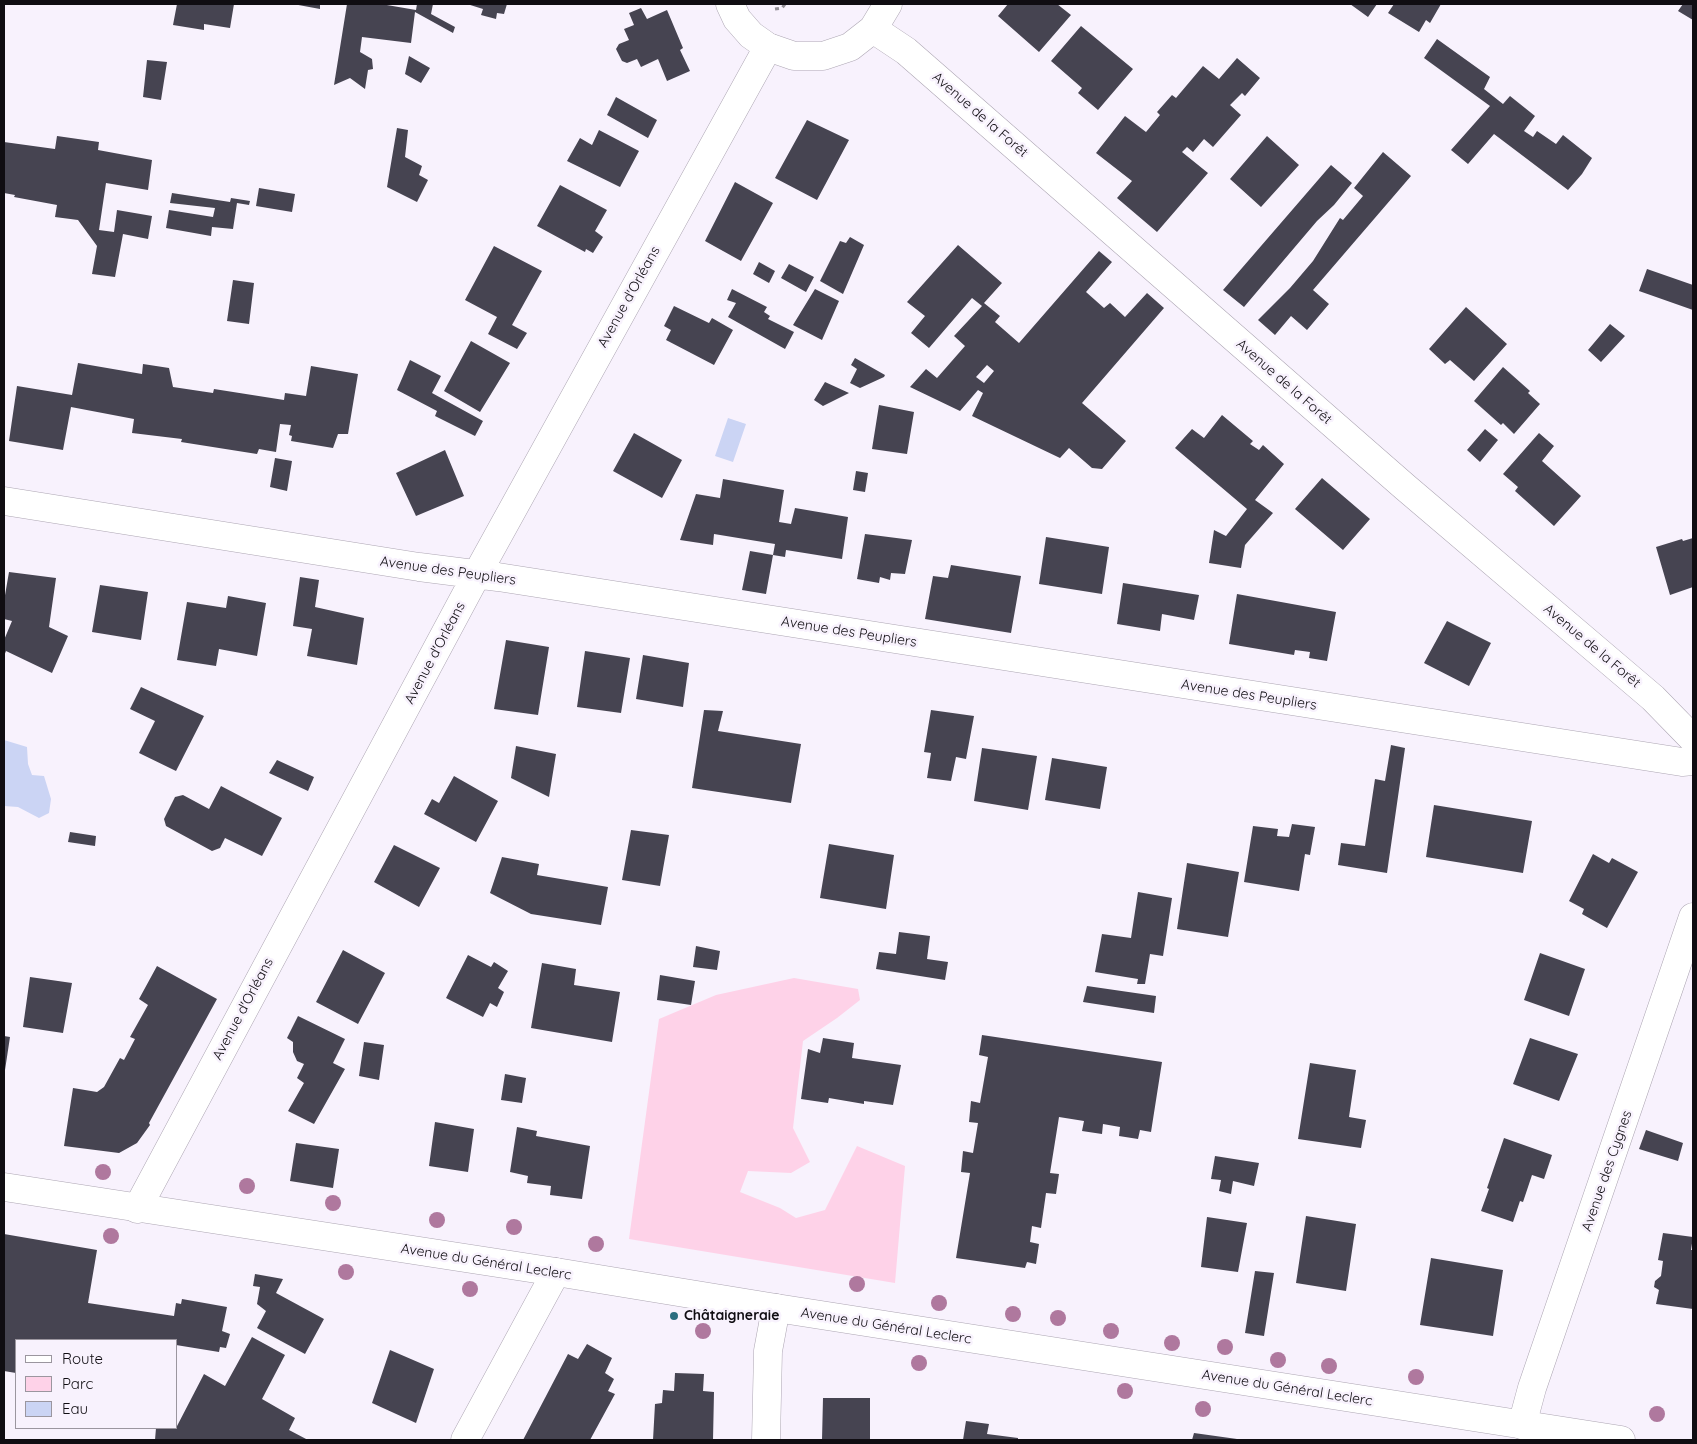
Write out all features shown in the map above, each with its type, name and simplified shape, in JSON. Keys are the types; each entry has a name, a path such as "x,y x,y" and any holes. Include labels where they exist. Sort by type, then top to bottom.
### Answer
{"street":[{"path":"730,4 737,19 751,35 768,47 794,56 823,56 850,47 873,30 888,4"},
{"name":"Avenue de la Forêt","path":"873,30 906,51 1404,487 1653,698 1693,739"},
{"name":"Avenue d'Orléans","path":"137,1208 477,574 768,47"},
{"name":"Avenue des Peupliers","path":"4,501 409,566 477,574 1682,762 1693,761"},
{"name":"Avenue des Cygnes","path":"1522,1425 1536,1378 1693,917"},
{"name":"Avenue du Général Leclerc","path":"4,1187 556,1272 1522,1425 1588,1438 1621,1440"},
{"path":"465,1440 556,1272"},
{"path":"766,1440 768,1351 776,1308"}],"green space":[{"path":"794,978 858,989 860,1000 803,1041 793,1128 810,1162 791,1173 748,1171 740,1192 780,1208 796,1218 825,1210 857,1146 905,1166 895,1283 629,1239 659,1019 716,995"}],"water":[{"path":"728,418 746,424 733,462 715,456"},
{"path":"4,740 27,747 28,764 32,775 44,776 51,799 49,813 39,818 18,807 4,806"}],"building":[{"path":"177,4 234,4 230,28 204,24 204,30 173,25"},
{"path":"293,4 320,4 320,9"},
{"path":"347,4 381,4 416,10 417,4 433,4 431,14 455,27 453,33 415,12 411,43 362,37 360,52 372,59 373,69 368,70 365,89 350,78 334,85"},
{"path":"467,4 507,4 504,14 497,13 496,19 481,15 483,9"},
{"path":"1008,4 1057,4 1071,15 1039,52 998,16"},
{"path":"1350,4 1377,4 1368,17"},
{"path":"1394,4 1441,4 1430,23 1426,20 1419,32 1388,13"},
{"path":"1683,4 1693,4 1693,20 1678,11"},
{"path":"641,8 647,19 667,10 683,48 680,50 690,71 667,81 658,59 641,67 637,59 627,63 622,61 616,49 619,44 629,40 624,29 634,25 629,13"},
{"path":"1081,26 1133,69 1098,110 1078,93 1082,88 1051,61"},
{"path":"1437,39 1490,77 1484,89 1503,104 1510,96 1535,116 1524,131 1533,137 1537,131 1556,144 1563,135 1592,158 1582,174 1568,190 1494,134 1468,164 1451,150 1490,106 1424,58"},
{"path":"409,56 430,68 421,83 405,74"},
{"path":"1237,58 1260,78 1245,96 1242,93 1230,105 1241,115 1213,147 1204,139 1193,152 1187,147 1182,152 1208,173 1157,232 1117,198 1132,181 1096,153 1125,116 1146,132 1160,115 1157,112 1172,95 1176,98 1203,66 1219,79"},
{"path":"147,60 167,62 161,100 143,97"},
{"path":"616,97 657,120 648,138 607,115"},
{"path":"807,120 849,140 817,200 775,178"},
{"path":"397,128 408,130 405,157 422,166 419,175 428,180 417,202 387,187"},
{"path":"599,130 639,151 620,187 567,161 580,138 592,145"},
{"path":"57,136 99,142 98,150 152,160 148,190 106,183 99,230 114,232 117,210 152,216 148,239 123,234 115,277 92,274 97,246 78,220 55,217 57,205 14,197 15,195 4,193 4,142 55,149"},
{"path":"1267,136 1299,165 1261,207 1230,179"},
{"path":"1383,152 1411,176 1313,290 1329,304 1307,330 1291,316 1275,335 1258,320 1290,288 1313,261 1340,218 1343,220 1363,196 1354,188"},
{"path":"1331,165 1352,183 1244,307 1223,290"},
{"path":"735,182 773,203 741,261 705,241"},
{"path":"560,185 607,210 595,231 603,237 593,253 586,249 585,252 537,226"},
{"path":"259,188 295,194 292,212 256,206"},
{"path":"172,193 230,202 231,198 250,201 249,205 237,203 233,229 212,227 211,236 166,228 169,210 213,217 215,208 170,203"},
{"path":"850,237 864,245 843,294 820,281 840,241 846,243"},
{"path":"958,245 1002,283 984,303 1000,316 995,322 1019,343 1099,251 1112,262 1086,292 1104,308 1110,303 1125,317 1147,293 1164,308 1082,403 1126,441 1102,469 1092,468 1069,448 1060,458 972,416 983,393 978,390 960,411 910,387 926,369 937,378 965,346 954,336 982,306 972,298 929,348 911,333 925,316 907,302","holes":["987,365 994,371 984,383 976,377"]},
{"path":"494,246 542,271 512,325 527,333 517,349 488,334 497,317 465,300"},
{"path":"759,262 775,271 769,283 753,274"},
{"path":"789,264 814,277 806,292 781,278"},
{"path":"1647,269 1693,285 1693,310 1639,291"},
{"path":"233,280 254,283 249,324 227,321"},
{"path":"732,289 767,307 764,312 770,316 768,319 794,332 785,349 728,317 736,303 727,300"},
{"path":"815,289 839,301 822,340 793,325"},
{"path":"674,306 709,323 712,318 733,330 714,365 666,340 671,330 664,326"},
{"path":"1466,307 1507,344 1474,381 1450,360 1445,364 1429,349"},
{"path":"1610,324 1625,336 1601,362 1588,350"},
{"path":"471,341 510,363 480,412 444,391"},
{"path":"855,358 885,375 884,377 860,388 850,383 857,369 851,365"},
{"path":"410,360 441,376 432,393 483,421 475,436 435,416 437,411 397,390"},
{"path":"78,363 142,374 143,364 169,368 173,387 213,393 214,389 284,400 285,393 306,396 311,366 358,374 348,434 338,434 333,448 291,441 292,436 289,435 291,425 280,424 276,452 259,449 257,454 181,442 182,439 132,433 134,419 71,407 63,450 9,441 17,386 72,395"},
{"path":"1503,367 1530,391 1528,393 1540,404 1514,434 1474,401"},
{"path":"825,382 849,393 823,406 814,400"},
{"path":"879,405 914,412 907,454 872,449"},
{"path":"1222,415 1253,441 1250,444 1259,450 1263,445 1284,464 1255,500 1273,513 1245,545 1241,568 1209,563 1214,530 1226,536 1247,509 1175,448 1192,429 1204,438"},
{"path":"1485,429 1498,440 1480,462 1467,450"},
{"path":"634,433 682,460 662,498 613,471"},
{"path":"1539,433 1554,446 1542,461 1581,496 1554,526 1515,491 1518,487 1503,474"},
{"path":"445,450 464,496 416,516 396,473"},
{"path":"275,458 292,461 287,491 270,487"},
{"path":"856,471 868,473 865,492 853,490"},
{"path":"1322,478 1370,519 1343,550 1295,509"},
{"path":"723,479 784,490 779,522 791,524 795,508 848,517 842,559 786,550 785,557 773,555 775,544 714,534 713,545 680,540 696,494 720,498"},
{"path":"865,534 912,540 905,574 891,573 890,580 880,577 879,583 857,579"},
{"path":"1046,537 1109,547 1102,594 1039,584"},
{"path":"1693,538 1693,587 1670,595 1656,547 1682,539 1683,541"},
{"path":"750,551 773,555 766,594 742,590"},
{"path":"951,565 1021,576 1011,633 925,619 933,576 948,578"},
{"path":"9,572 56,578 49,627 68,636 52,673 6,651 4,656 4,640 12,621 4,619 4,601"},
{"path":"300,577 319,580 315,607 364,618 357,665 307,656 312,629 293,626"},
{"path":"1123,583 1199,595 1194,620 1162,614 1160,631 1117,624"},
{"path":"100,585 148,592 141,640 92,632"},
{"path":"1237,594 1336,612 1327,661 1309,658 1310,652 1295,650 1294,655 1229,644"},
{"path":"228,596 266,603 257,656 219,649 216,666 177,660 187,602 226,608"},
{"path":"1447,621 1491,643 1469,686 1424,663"},
{"path":"506,640 549,647 538,715 494,709"},
{"path":"585,651 630,658 621,713 577,707"},
{"path":"643,655 689,663 683,707 636,699"},
{"path":"141,687 204,716 176,771 139,753 155,721 130,709"},
{"path":"704,710 723,711 718,731 801,744 791,803 692,788"},
{"path":"931,710 974,716 966,759 956,757 951,781 927,778 931,753 924,752"},
{"path":"1391,745 1405,748 1387,873 1338,865 1341,843 1365,846 1375,779 1385,781"},
{"path":"516,746 556,754 549,797 511,778"},
{"path":"982,748 1037,756 1028,810 974,801"},
{"path":"1052,758 1107,767 1100,809 1045,800"},
{"path":"277,760 314,777 308,791 269,773"},
{"path":"454,776 498,801 476,842 424,814 432,799 439,803"},
{"path":"221,786 282,818 262,856 225,838 220,848 212,851 166,826 164,819 175,797 183,795 209,809"},
{"path":"1434,805 1532,821 1523,873 1426,857"},
{"path":"1292,824 1315,827 1310,855 1305,854 1299,891 1244,882 1253,826 1278,829 1277,836 1289,837"},
{"path":"631,830 669,835 660,886 622,880"},
{"path":"70,832 96,836 95,846 68,842"},
{"path":"829,844 894,855 886,909 820,898"},
{"path":"394,845 440,868 419,907 374,882"},
{"path":"1593,854 1609,863 1612,858 1638,872 1607,928 1582,914 1584,909 1569,901"},
{"path":"502,857 539,864 537,875 608,887 601,925 531,914 490,893"},
{"path":"1187,863 1239,872 1228,937 1177,929"},
{"path":"1138,892 1172,898 1163,956 1150,954 1145,984 1137,984 1138,979 1095,972 1102,934 1131,938"},
{"path":"899,932 930,936 927,959 948,962 945,980 876,969 879,952 896,954"},
{"path":"696,946 720,951 717,970 693,967"},
{"path":"343,950 385,973 358,1024 316,1002"},
{"path":"1540,953 1585,969 1569,1016 1524,1000"},
{"path":"468,955 491,967 494,962 508,971 498,988 504,992 497,1007 490,1003 483,1017 446,998"},
{"path":"542,963 576,969 574,985 620,992 612,1042 531,1028"},
{"path":"157,966 217,999 149,1123 150,1125 137,1143 119,1153 64,1146 73,1088 97,1092 104,1087 120,1058 124,1060 135,1039 130,1037 148,1005 139,999"},
{"path":"660,975 695,981 691,1005 657,1000"},
{"path":"30,977 72,983 63,1033 23,1027"},
{"path":"1087,986 1156,996 1154,1013 1083,1002"},
{"path":"298,1016 345,1039 333,1063 345,1069 314,1124 288,1111 304,1083 297,1078 304,1064 297,1061 293,1052 293,1042 287,1038"},
{"path":"982,1035 1162,1062 1151,1132 1140,1130 1138,1139 1119,1136 1120,1127 1103,1124 1102,1134 1082,1131 1084,1121 1059,1117 1050,1173 1059,1174 1056,1194 1046,1193 1041,1228 1032,1226 1030,1242 1039,1244 1036,1264 1027,1262 1025,1268 956,1258 970,1173 961,1172 963,1151 973,1153 978,1123 969,1122 971,1101 980,1103 988,1057 979,1055"},
{"path":"4,1036 10,1037 5,1070 4,1070"},
{"path":"823,1038 854,1043 852,1058 901,1065 893,1105 864,1101 864,1104 829,1098 828,1103 801,1099 808,1049 820,1053"},
{"path":"1530,1038 1578,1054 1559,1101 1513,1084"},
{"path":"364,1042 384,1045 379,1080 359,1076"},
{"path":"1310,1063 1356,1070 1349,1117 1366,1120 1361,1148 1298,1139"},
{"path":"505,1074 526,1078 522,1103 501,1100"},
{"path":"435,1122 474,1129 468,1172 429,1166"},
{"path":"517,1127 537,1131 536,1136 590,1146 582,1199 550,1195 551,1186 527,1183 528,1176 510,1172"},
{"path":"1646,1130 1683,1143 1678,1161 1639,1149"},
{"path":"1504,1138 1552,1155 1544,1179 1532,1175 1523,1202 1520,1201 1513,1222 1481,1211"},
{"path":"296,1143 339,1149 333,1188 290,1181"},
{"path":"1215,1156 1259,1163 1254,1186 1233,1181 1231,1194 1219,1191 1221,1180 1211,1179"},
{"path":"1306,1216 1356,1224 1346,1291 1296,1283"},
{"path":"1207,1217 1247,1223 1238,1272 1201,1267"},
{"path":"1663,1233 1693,1237 1691,1250 1693,1250 1693,1309 1656,1304 1659,1290 1654,1287 1655,1281 1661,1276 1663,1261 1658,1260"},
{"path":"4,1234 97,1250 88,1303 174,1316 176,1303 181,1304 182,1299 227,1307 222,1331 230,1334 226,1348 220,1347 219,1352 178,1345 178,1339 15,1339 15,1373 4,1371"},
{"path":"1431,1258 1503,1270 1493,1336 1420,1325"},
{"path":"1255,1271 1274,1273 1264,1336 1245,1333"},
{"path":"255,1274 283,1279 276,1293 324,1319 305,1354 257,1328 266,1311 257,1304 260,1287 253,1286"},
{"path":"252,1337 285,1355 262,1399 295,1418 289,1430 308,1440 155,1440 156,1429 178,1429 178,1424 204,1374 225,1386"},
{"path":"587,1344 612,1358 605,1373 614,1379 608,1391 615,1394 590,1440 523,1440 568,1354 578,1359"},
{"path":"390,1350 434,1369 416,1423 372,1403"},
{"path":"675,1373 704,1374 703,1391 714,1392 713,1440 653,1440 655,1404 662,1403 663,1390 674,1391"},
{"path":"823,1398 870,1398 870,1440 822,1440"},
{"path":"966,1421 989,1424 987,1434 1018,1438 1018,1440 963,1440"},
{"path":"1194,1433 1237,1439 1237,1440 1192,1440"}],"place":[{"name":"Châtaigneraie","path":"674,1316"}]}
